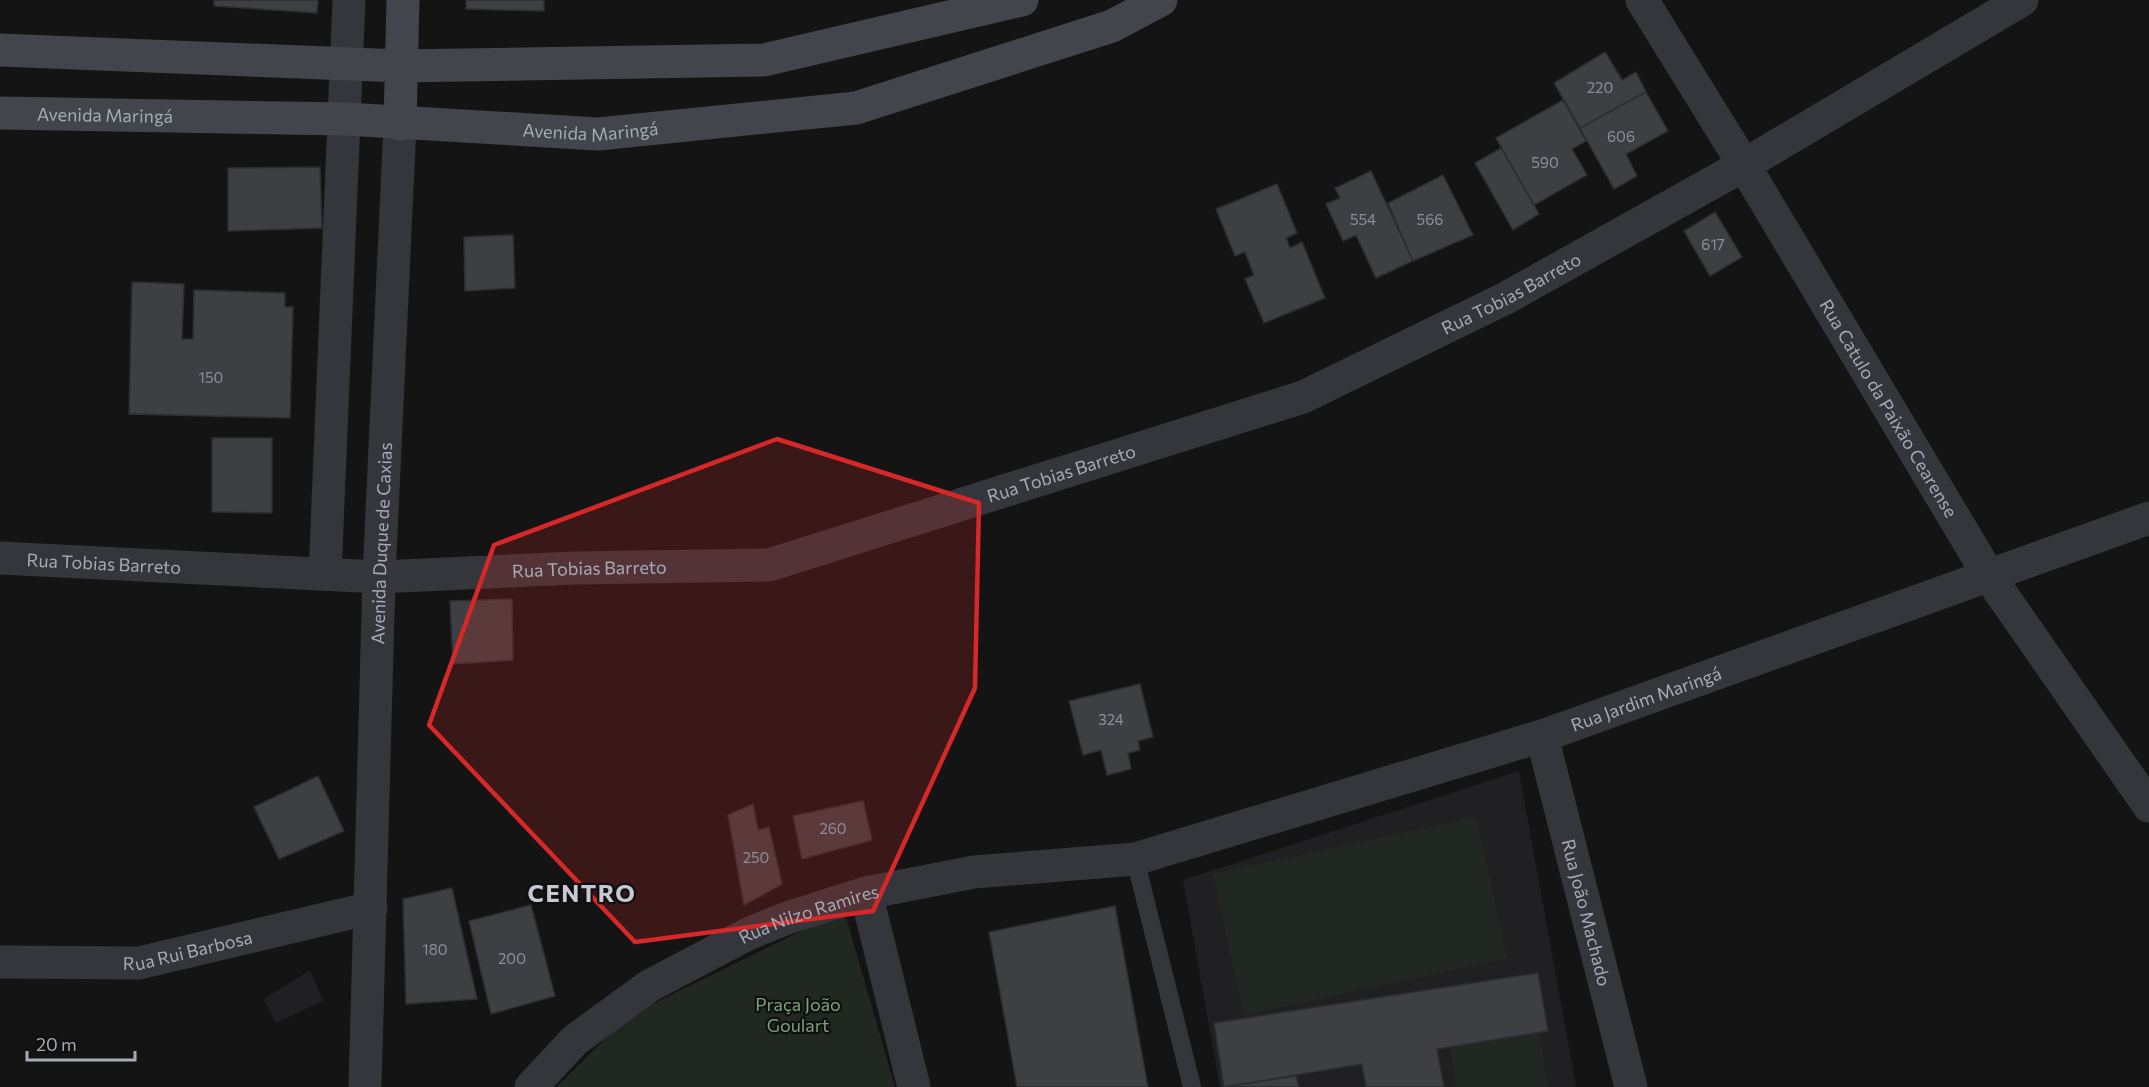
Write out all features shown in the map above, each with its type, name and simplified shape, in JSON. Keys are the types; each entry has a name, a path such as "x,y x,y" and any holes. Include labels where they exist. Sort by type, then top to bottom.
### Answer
{"main road":[{"name":"Avenida Duque de Caxias","path":"400,124 403,0"},
{"path":"0,50 401,66 764,60 1022,0"},
{"name":"Avenida Maringá","path":"0,112 346,119 598,134 856,108 1112,26 1161,0"}],"street":[{"path":"325,574 346,119 349,0"},
{"name":"Rua Catulo da Paixão Cearense","path":"1642,0 1744,165 1989,576 2149,806"},
{"name":"Rua Tobias Barreto","path":"0,558 379,578 574,568 769,565 1302,397 1506,298 1744,165 2022,0"},
{"name":"Avenida Duque de Caxias","path":"365,1087 379,578 400,124"},
{"name":"Rua Jardim Maringá","path":"1135,859 1542,736 2149,518"},
{"name":"Rua João Machado","path":"1542,736 1631,1087"},
{"name":"Rua Nilzo Ramires","path":"531,1087 575,1040 649,986 748,934 866,893 974,872 1135,859"},
{"path":"866,893 914,1087"},
{"name":"Rua Rui Barbosa","path":"0,962 139,963 370,908"}],"lane":[{"path":"1135,859 1192,1087"}],"highlighted area":[{"path":"777,439 979,503 975,688 873,911 635,942 429,725 494,545"}],"shaded area":[{"path":"1519,771 1576,1087 1220,1087 1183,880"},
{"path":"310,970 323,1001 276,1023 264,999"}],"green space":[{"path":"1476,817 1507,958 1244,1015 1213,874"},
{"name":"Praça João Goulart","path":"844,910 895,1087 556,1087 630,1015"},
{"path":"1539,1033 1548,1087 1456,1087 1450,1047"}],"building":[{"path":"214,0 318,0 317,13 214,6"},
{"path":"466,0 544,0 544,11 466,9"},
{"path":"1605,52 1622,80 1636,72 1646,92 1580,128 1554,83"},
{"path":"1646,92 1668,131 1626,154 1637,176 1614,189 1580,128"},
{"path":"1563,100 1586,141 1572,149 1587,175 1534,205 1496,138"},
{"path":"1501,148 1539,214 1513,230 1475,163"},
{"path":"320,167 322,228 228,231 228,168"},
{"path":"1371,171 1413,261 1376,278 1356,235 1343,241 1326,204 1340,198 1335,188"},
{"path":"1443,175 1473,235 1413,261 1388,203"},
{"path":"1277,184 1297,233 1286,238 1290,248 1302,242 1325,298 1264,323 1245,279 1254,275 1245,252 1235,256 1216,209"},
{"path":"1715,212 1742,257 1710,276 1684,231"},
{"path":"513,235 515,288 465,291 464,237"},
{"path":"132,282 184,284 182,339 193,339 194,290 285,293 285,307 293,307 290,418 129,414"},
{"path":"212,438 272,438 272,513 212,512"},
{"path":"512,599 513,660 453,664 450,601"},
{"path":"1140,684 1153,737 1138,741 1140,750 1128,753 1131,769 1107,775 1101,750 1083,755 1069,701"},
{"path":"318,776 344,831 279,859 254,807"},
{"path":"863,801 872,840 802,859 793,816"},
{"path":"753,804 758,830 769,827 782,884 744,905 728,815"},
{"path":"452,888 477,999 406,1004 403,899"},
{"path":"531,905 555,996 491,1014 469,921"},
{"path":"1115,906 1148,1087 1017,1087 989,932"},
{"path":"1538,973 1548,1031 1437,1049 1444,1087 1366,1087 1362,1064 1224,1087 1214,1023"},
{"path":"1296,1076 1299,1087 1224,1087"}],"district":[{"name":"CENTRO","path":"582,892"}]}
